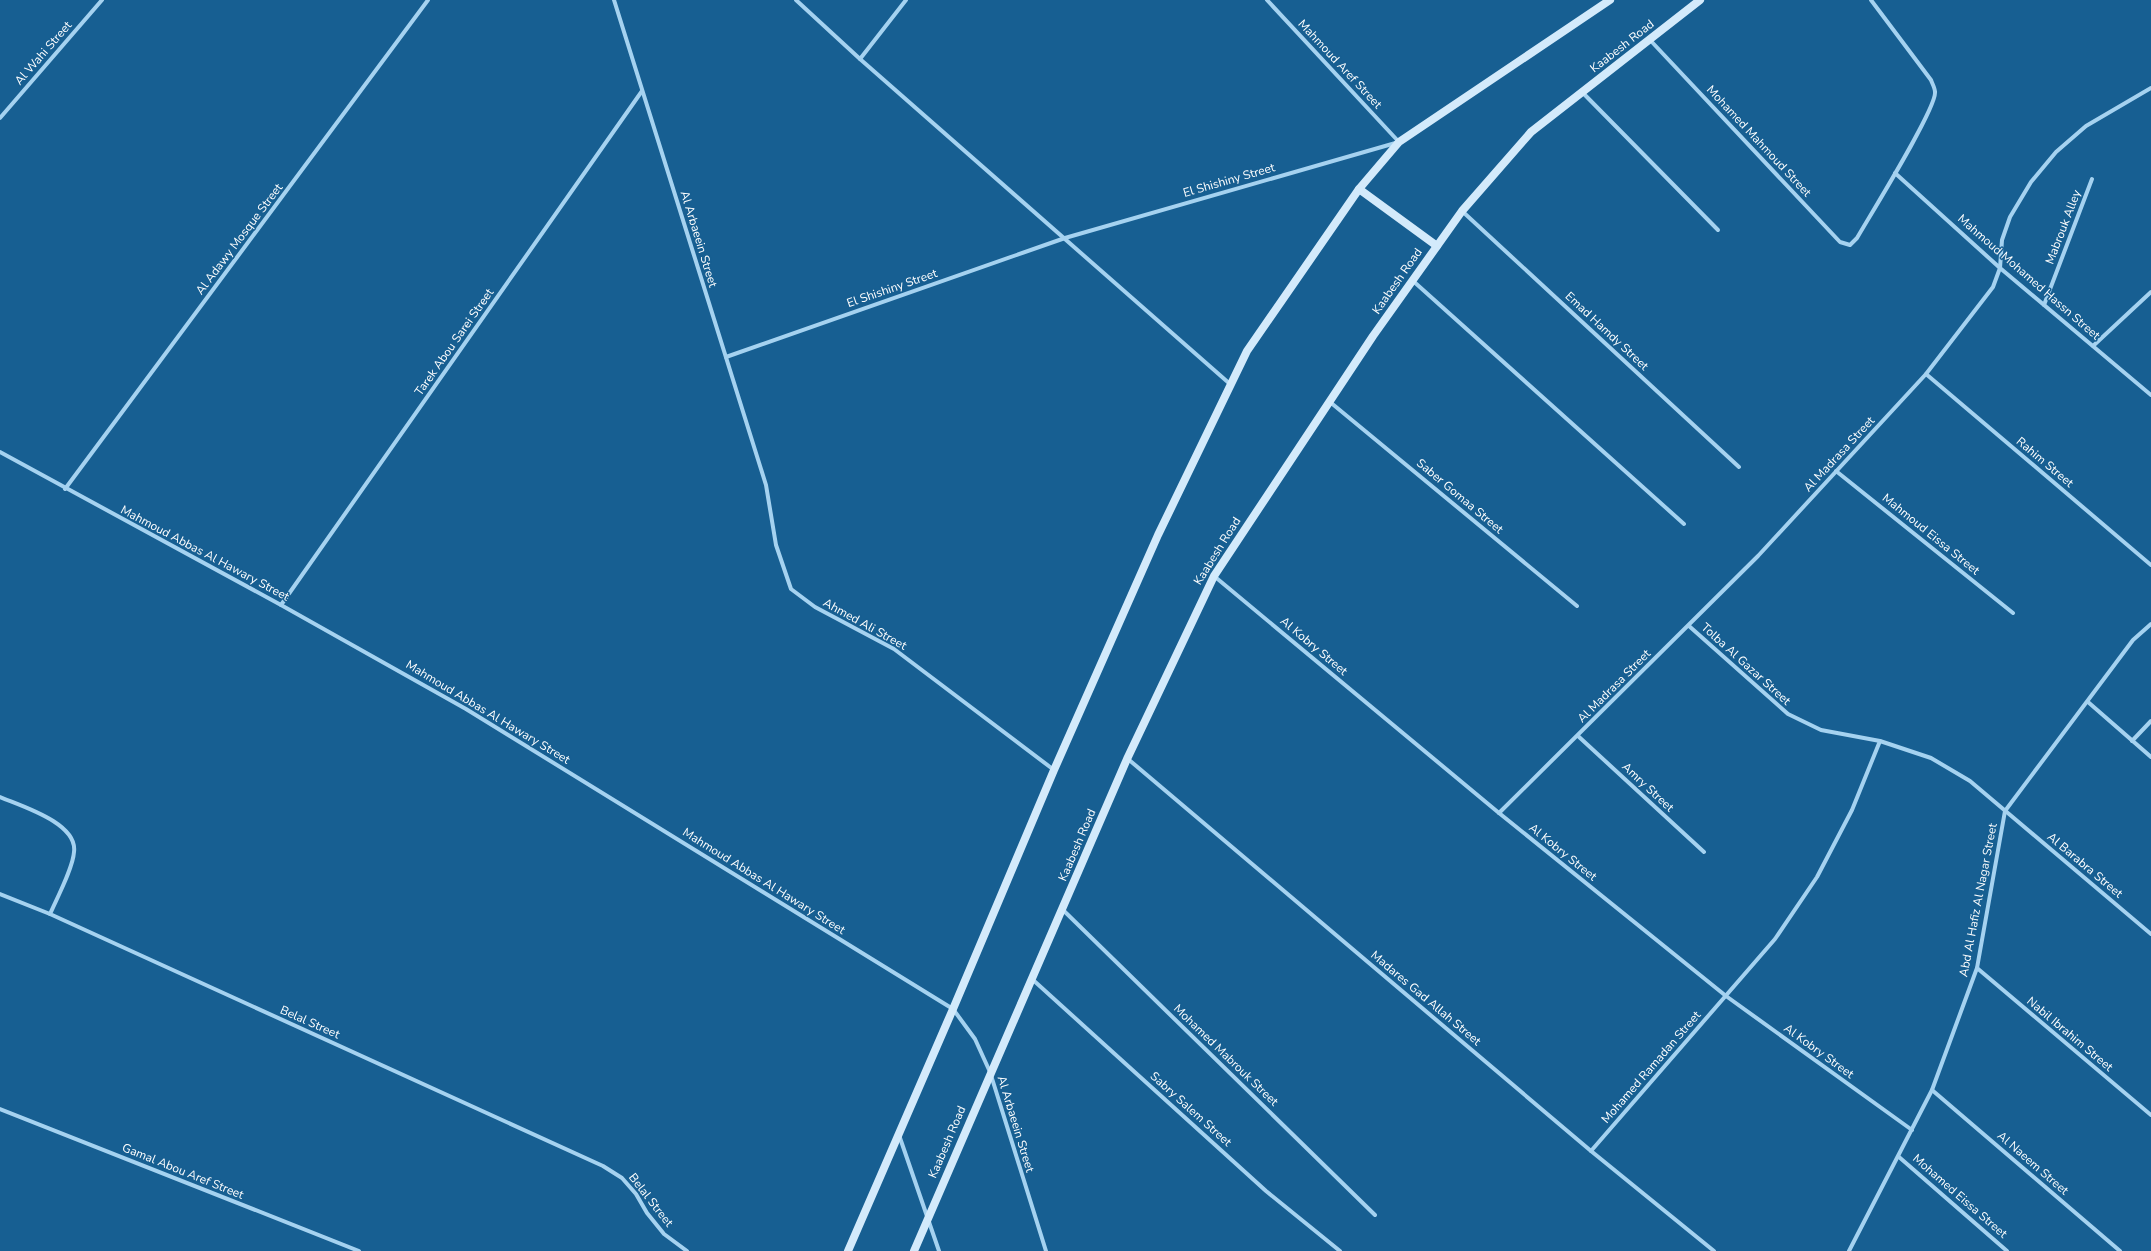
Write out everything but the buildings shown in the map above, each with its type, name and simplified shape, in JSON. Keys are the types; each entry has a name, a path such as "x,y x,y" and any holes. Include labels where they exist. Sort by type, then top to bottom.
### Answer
{"street":[{"name":"Al Wahi Street","path":"0,118 102,0"},
{"name":"Al Adawy Mosque Street","path":"65,489 428,0"},
{"name":"Al Arbaeein Street","path":"614,0 766,485"},
{"path":"796,0 860,59 1231,385"},
{"path":"860,59 906,0"},
{"name":"Mahmoud Aref Street","path":"1267,0 1399,142"},
{"path":"848,1251 953,1009 1054,770 1158,535 1247,351 1359,189 1399,142 1610,0"},
{"name":"Kaabesh Road","path":"914,1251 990,1072 1127,759 1214,576 1412,279 1462,211 1531,132 1700,0"},
{"path":"1871,0 1931,80 1935,92 1931,106 1895,173"},
{"name":"Mohamed Mahmoud Street","path":"1650,39 1840,242 1850,245 1857,238 1895,173"},
{"name":"Al Madrasa Street","path":"1499,813 1758,556 1926,374 1993,287 2000,268 2002,240 2010,217 2031,182 2056,152 2086,126 2151,88"},
{"name":"Tarek Abou Sarei Street","path":"281,605 642,91"},
{"path":"1582,92 1718,230"},
{"name":"El Shishiny Street","path":"726,358 1065,238 1399,142"},
{"name":"Mahmoud Mohamed Hassn Street","path":"1895,173 2000,268 2151,395"},
{"name":"Mabrouk Alley","path":"2044,305 2092,179"},
{"path":"1359,189 1437,246"},
{"name":"Emad Hamdy Street","path":"1462,211 1740,467"},
{"path":"1412,279 1684,524"},
{"path":"2093,346 2151,292"},
{"name":"Rahim Street","path":"1926,374 2151,565"},
{"name":"Saber Gomaa Street","path":"1330,402 1577,606"},
{"name":"Mahmoud Abbas Al Hawary Street","path":"0,452 65,489 281,605 466,709 953,1009"},
{"name":"Mahmoud Eissa Street","path":"1836,471 2013,613"},
{"name":"Ahmed Ali Street","path":"766,485 776,545 791,589 815,607 894,649 1054,770"},
{"name":"Al Kobry Street","path":"1214,576 1499,813 1726,996 1912,1130"},
{"name":"Abd Al Hafiz Al Nagar Street","path":"1849,1251 1899,1157 1932,1090 1977,968 2006,811 2133,640 2151,624"},
{"name":"Tolba Al Gazar Street","path":"1689,626 1788,714 1821,730 1880,741 1930,758 1970,781 2006,811"},
{"path":"2088,702 2151,757"},
{"path":"2132,741 2151,720"},
{"name":"Amry Street","path":"1578,736 1704,852"},
{"name":"Mohamed Ramadan Street","path":"1591,1151 1775,939 1817,877 1852,810 1880,741"},
{"name":"Madares Gad Allah Street","path":"1127,759 1591,1151 1714,1251"},
{"path":"0,797 56,823 66,829 73,839 75,851 50,914"},
{"name":"Al Barabra Street","path":"2006,811 2151,934"},
{"name":"Belal Street","path":"0,894 50,914 603,1166 622,1178 636,1194 647,1213 664,1234 687,1251"},
{"name":"Mohamed Mabrouk Street","path":"1062,909 1375,1215"},
{"name":"Nabil Ibrahim Street","path":"1977,968 2151,1115"},
{"name":"Sabry Salem Street","path":"1032,979 1266,1191 1340,1251"},
{"name":"Al Arbaeein Street","path":"953,1009 975,1039 990,1072 1046,1251"},
{"name":"Al Naeem Street","path":"1932,1090 2120,1251"},
{"name":"Gamal Abou Aref Street","path":"0,1109 359,1251"},
{"path":"899,1134 929,1216 939,1251"},
{"name":"Mohamed Eissa Street","path":"1899,1157 2007,1251"}]}
